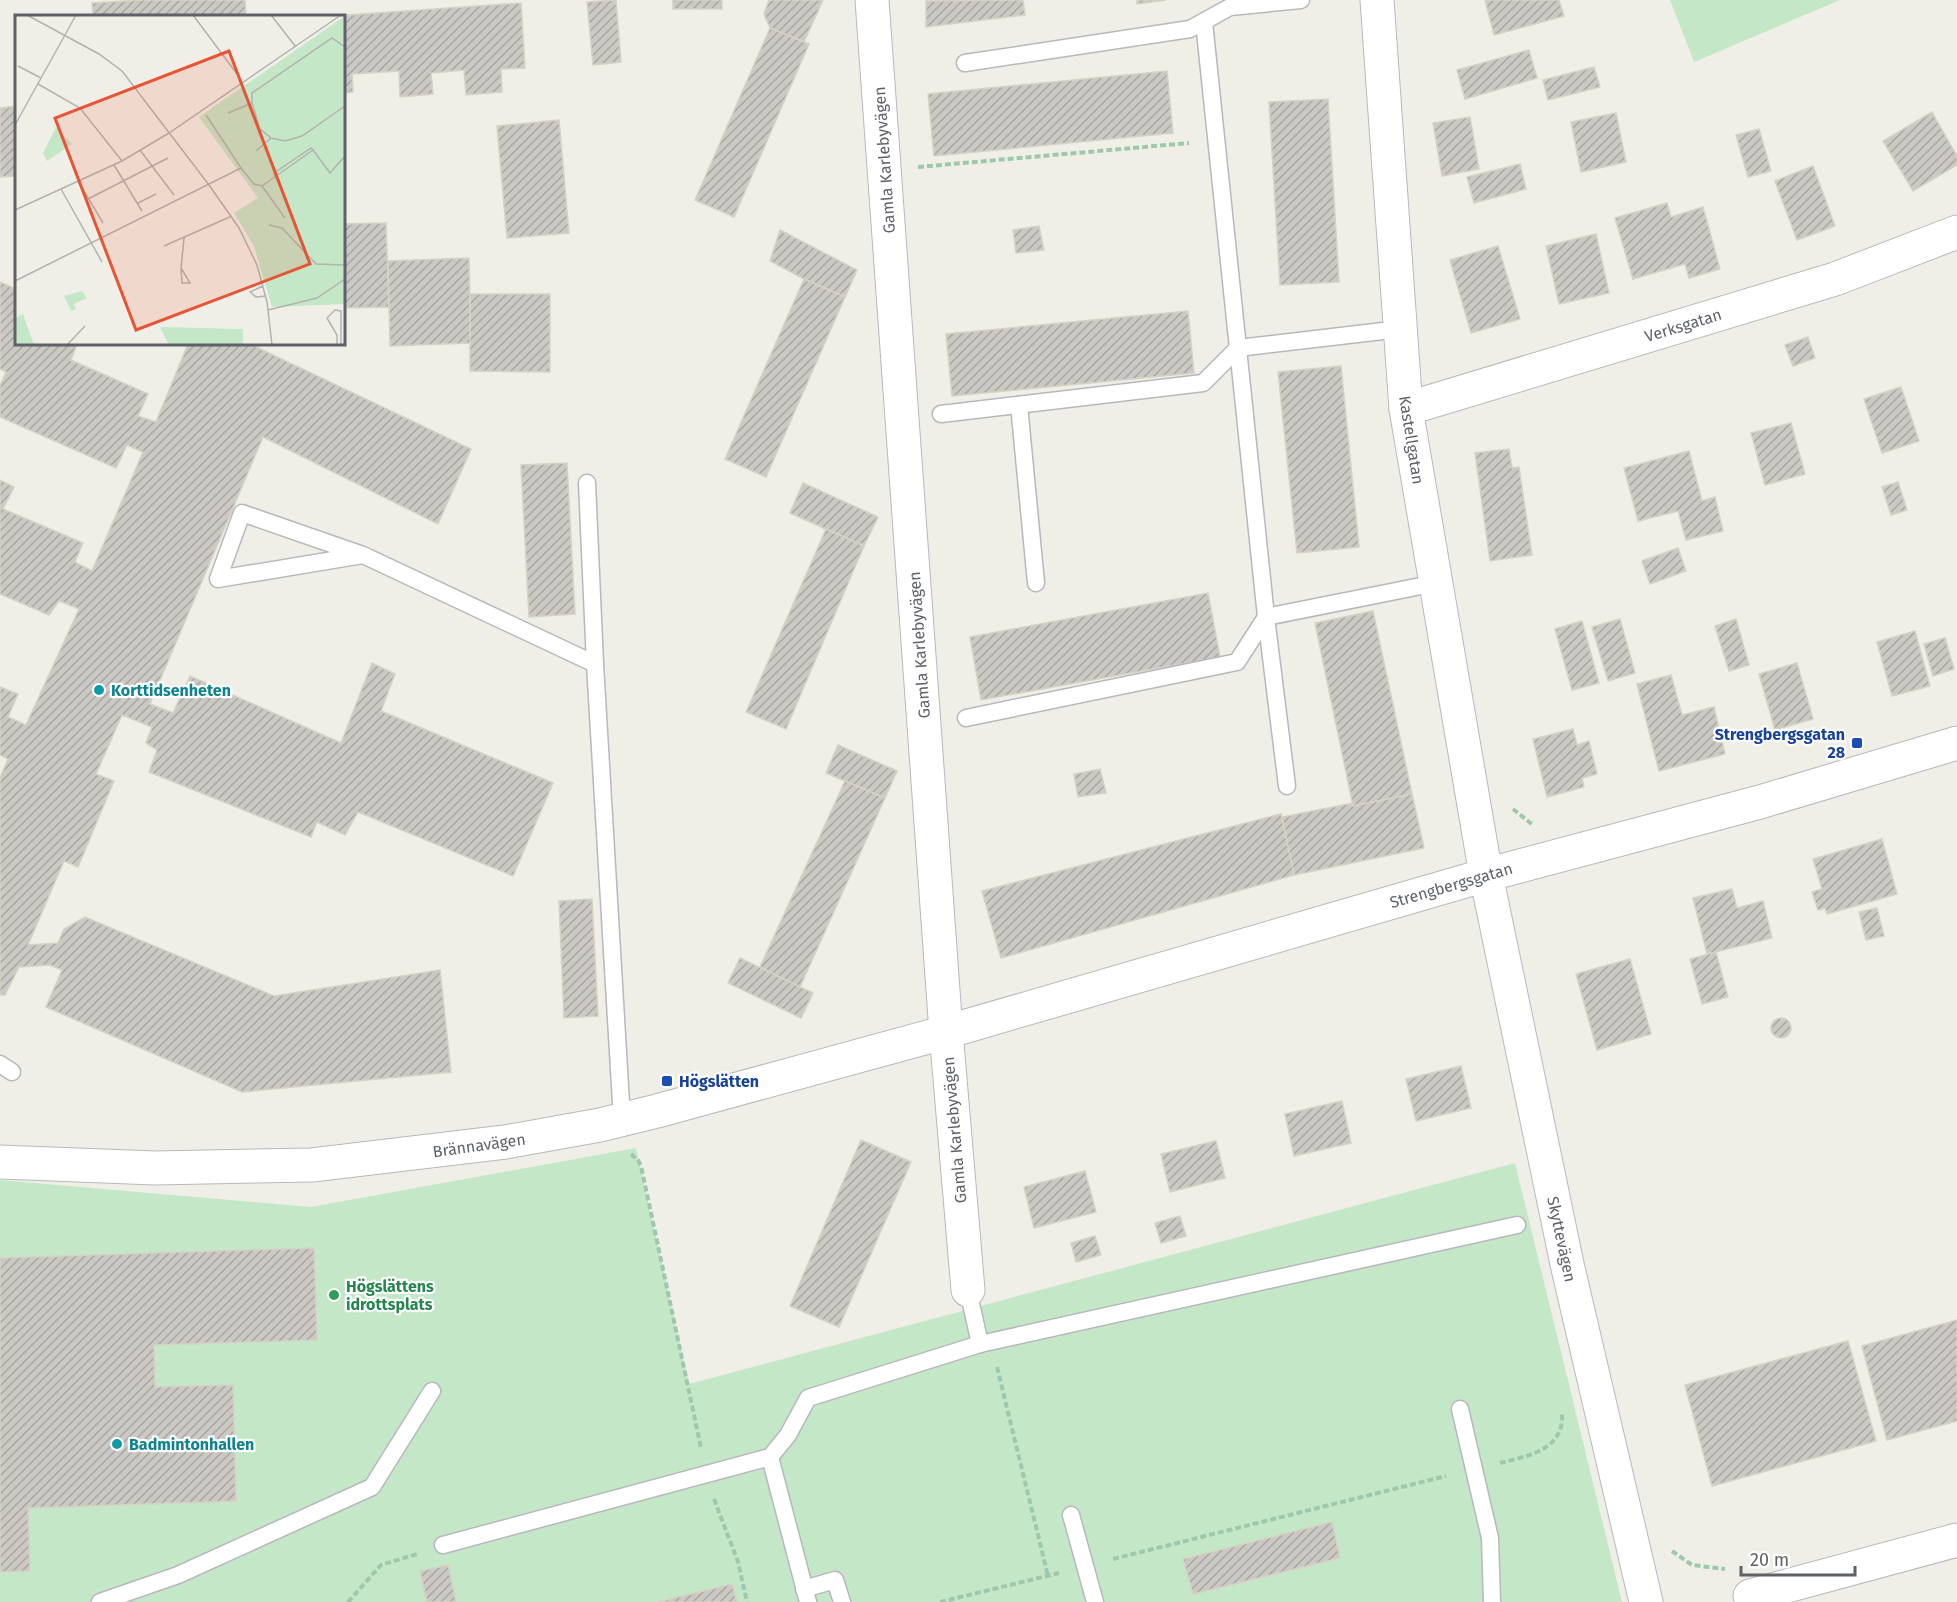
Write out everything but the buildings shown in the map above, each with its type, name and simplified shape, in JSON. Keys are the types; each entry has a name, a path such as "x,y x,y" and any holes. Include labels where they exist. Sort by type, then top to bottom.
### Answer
{"street":[{"name":"Gamla Karlebyvägen","path":"872,0 946,1032 968,1290"},
{"name":"Kastellgatan","path":"1377,0 1406,409 1486,875"},
{"name":"Verksgatan","path":"1406,409 1835,279 1957,232"},
{"name":"Strengbergsgatan","path":"946,1032 1486,875 1760,802 1957,743"},
{"name":"Skyttevägen","path":"1486,875 1567,1264 1646,1602"},
{"name":"Brännavägen","path":"0,1162 155,1168 312,1165 505,1142 657,1112 946,1032"},
{"path":"1750,1596 1957,1540"}],"lane":[{"path":"965,63 1190,29 1230,7 1301,0"},
{"path":"1204,22 1266,616 1287,786"},
{"path":"941,414 1203,383 1238,348 1400,329"},
{"path":"1019,405 1036,584"},
{"path":"587,483 595,664 622,1120"},
{"path":"363,555 218,579 242,513 363,555 595,664"},
{"path":"966,718 1237,662 1266,616 1436,583"},
{"path":"443,1545 770,1457 788,1435 808,1398 980,1344 1517,1225"},
{"path":"968,1290 980,1344"},
{"path":"100,1602 178,1575 372,1486 432,1392"},
{"path":"1460,1409 1490,1538 1492,1602"},
{"path":"770,1457 806,1595 835,1580 842,1602"},
{"path":"1071,1515 1095,1602"}],"path":[{"path":"885,170 1216,141"},
{"path":"622,1120 628,1152 638,1160 641,1166 706,1473 738,1562 747,1602"},
{"path":"940,1602 1541,1452 1551,1445 1560,1431 1563,1418 1562,1407"},
{"path":"1627,1519 1692,1565 1729,1570 1750,1596"},
{"path":"348,1602 381,1565 443,1545"}],"green space":[{"path":"1670,0 1840,0 1694,62"},
{"name":"Högslättens idrottsplats","path":"636,1148 689,1384 1515,1163 1622,1602 0,1602 0,1180 311,1207"}],"place":[{"name":"Korttidsenheten","path":"99,690"},
{"name":"Strengbergsgatan 28","path":"1857,743"},
{"name":"Högslätten","path":"667,1081"},
{"name":"Högslättens idrottsplats","path":"334,1295"},
{"name":"Badmintonhallen","path":"117,1444"}]}
